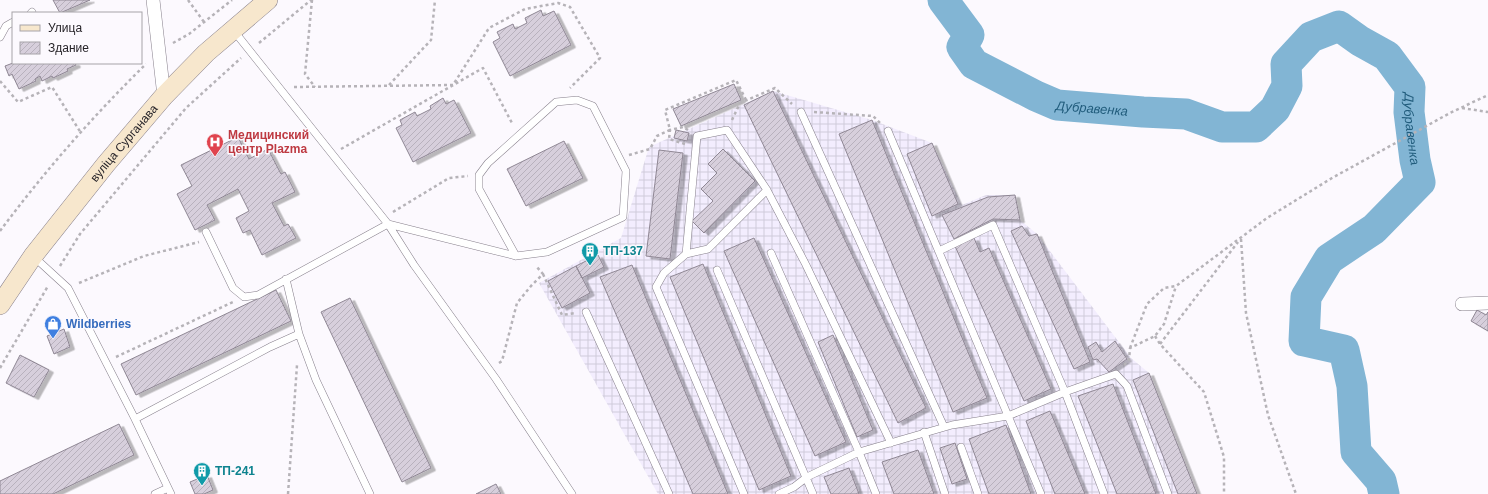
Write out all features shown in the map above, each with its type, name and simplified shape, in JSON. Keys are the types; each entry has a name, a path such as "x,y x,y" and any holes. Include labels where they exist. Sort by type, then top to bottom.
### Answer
{"main road":[{"name":"вуліца Сурганава","path":"0,305 33,256 106,164 164,96 232,29 268,0"}],"street":[{"path":"153,0 164,96"},
{"path":"1462,304 1488,303"}],"lane":[{"path":"0,37 6,26 12,23"},
{"path":"232,29 388,224 414,265 489,370 572,494"},
{"path":"208,236 233,288 244,297 258,295 388,224 516,256 547,252 623,217 626,170 593,106 577,100 556,102 488,163 479,176 479,189 516,256"},
{"path":"801,112 944,427"},
{"path":"686,254 697,136 727,130 767,190 806,265 891,443"},
{"path":"888,131 1041,494"},
{"path":"744,494 656,287 664,273 686,254 708,249 767,190"},
{"path":"939,250 993,225 1065,392 1104,494"},
{"path":"771,253 876,494"},
{"path":"33,256 68,288 106,362 170,491 155,494"},
{"path":"717,270 814,494"},
{"path":"286,279 299,334 316,380 370,494"},
{"path":"586,312 669,494"},
{"path":"135,419 299,334"},
{"path":"779,494 794,487 807,477 859,452 944,427 1008,416 1065,392 1116,374 1127,386 1168,494"},
{"path":"924,432 946,494"},
{"path":"961,447 978,494"}],"path":[{"path":"188,0 204,22"},
{"path":"0,231 36,184 114,95 159,50 189,34 232,0"},
{"path":"0,368 54,275 80,234 186,108 250,50 311,0"},
{"path":"311,0 305,74 315,87"},
{"path":"389,86 431,40 434,0"},
{"path":"453,85 489,28 525,9 558,3 570,7 600,58 556,102"},
{"path":"332,154 483,68 518,135"},
{"path":"696,148 669,138 670,130 665,110 736,80 746,100"},
{"path":"0,81 18,102 52,87 81,133"},
{"path":"279,87 453,85"},
{"path":"1116,374 1129,360 1130,348 1147,304 1164,288 1176,286 1241,239 1267,218 1332,178 1450,113 1488,95"},
{"path":"1461,108 1488,112"},
{"path":"619,158 650,149 657,136 670,130 683,127 697,136"},
{"path":"383,218 449,178 479,176"},
{"path":"68,288 144,256 208,236"},
{"path":"1160,344 1241,239"},
{"path":"1241,239 1246,313 1268,415 1296,494"},
{"path":"526,255 543,274 562,315 586,312"},
{"path":"489,370 502,362 517,303 543,274"},
{"path":"1130,348 1155,336 1164,324 1176,286"},
{"path":"106,362 244,297"},
{"path":"288,494 299,334"},
{"path":"1155,336 1160,344 1204,392 1224,456 1224,494"}],"shaded area":[{"path":"773,91 872,120 932,143 962,205 986,195 1015,195 1020,220 1037,234 1131,358 1149,373 1197,494 658,494 539,283 621,238 649,147"}],"building":[{"path":"53,0 90,0 62,12 59,12"},
{"path":"541,10 543,16 554,11 571,45 510,76 493,42 500,38 497,32 513,24 515,29 527,23 525,18"},
{"path":"12,63 76,65 67,69 68,71 53,78 52,76 42,81 40,76 35,79 36,81 19,89 12,74 9,76 5,66"},
{"path":"734,84 741,100 681,126 673,109"},
{"path":"773,91 926,408 898,423 744,105"},
{"path":"443,98 446,104 454,100 471,133 413,162 396,128 402,125 400,120 415,112 417,116 431,109 430,106"},
{"path":"872,120 987,398 953,412 839,134"},
{"path":"676,130 689,133 687,141 674,138"},
{"path":"238,137 249,159 268,149 281,174 285,172 295,192 272,203 284,226 288,224 296,238 262,255 250,230 243,233 236,218 249,211 238,189 207,205 215,220 195,230 177,194 192,186 181,165"},
{"path":"564,141 583,178 526,206 507,169"},
{"path":"932,143 958,204 932,216 907,154"},
{"path":"723,149 755,181 704,233 692,221 713,201 701,189 717,173 708,164"},
{"path":"659,150 683,153 670,259 646,256"},
{"path":"1015,195 1020,220 993,219 954,239 942,215 988,197"},
{"path":"1022,226 1029,236 1037,234 1090,362 1074,369 1011,231"},
{"path":"754,238 846,442 815,456 724,251"},
{"path":"974,238 980,252 989,248 1051,389 1024,401 955,246"},
{"name":"ТП-137","path":"598,255 604,267 582,278 576,266"},
{"path":"703,264 791,476 759,490 670,277"},
{"path":"632,265 728,494 693,494 600,277"},
{"path":"576,266 590,293 562,308 548,281"},
{"path":"276,290 291,321 136,395 121,364"},
{"path":"350,298 431,468 402,482 321,312"},
{"path":"1477,310 1486,315 1488,312 1488,331 1471,321"},
{"path":"64,329 70,347 54,354 47,336"},
{"path":"833,335 873,430 857,437 818,342"},
{"path":"1115,341 1127,359 1109,372 1097,359 1093,360 1088,347 1096,342 1102,352"},
{"path":"20,355 49,370 34,397 6,383"},
{"path":"1149,373 1197,494 1178,494 1133,380"},
{"path":"1113,384 1156,494 1117,494 1078,396"},
{"path":"1050,411 1085,494 1055,494 1026,421"},
{"path":"119,424 134,455 53,494 0,494 0,481"},
{"path":"1006,425 1031,494 989,494 969,439"},
{"path":"955,443 967,479 952,484 940,448"},
{"path":"918,450 934,494 894,494 882,462"},
{"path":"849,468 859,494 831,494 824,477"},
{"name":"ТП-241","path":"207,475 213,490 204,494 195,494 190,482"},
{"path":"496,484 501,494 476,494"}],"waterway":[{"name":"Дубравенка","path":"943,0 969,35 962,47 974,64 1036,96 1057,105 1186,114 1222,127 1256,127 1275,109 1287,86 1286,64 1311,37 1339,26 1360,41 1387,56 1410,87 1409,112 1415,160 1420,182 1374,229 1329,259 1306,297 1304,341 1344,350 1352,386 1356,452 1381,481 1384,494"}],"place":[{"name":"Медицинский центр Plazma","path":"215,157"},
{"name":"ТП-137","path":"590,266"},
{"name":"Wildberries","path":"53,339"},
{"name":"ТП-241","path":"202,486"}]}
